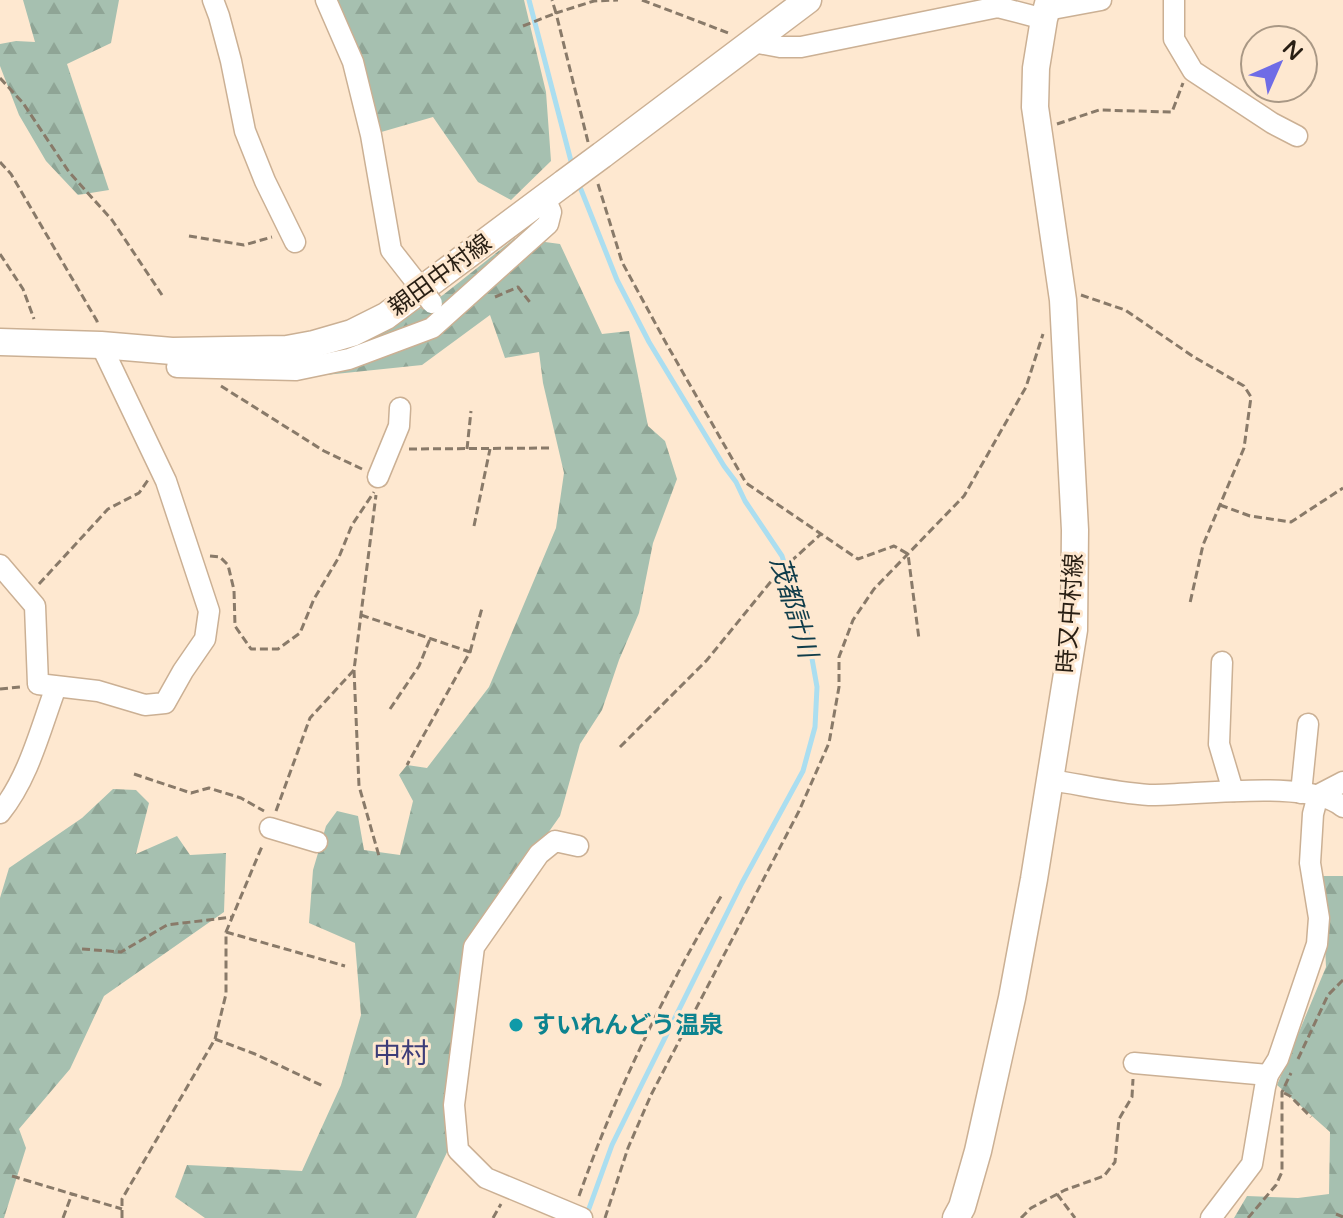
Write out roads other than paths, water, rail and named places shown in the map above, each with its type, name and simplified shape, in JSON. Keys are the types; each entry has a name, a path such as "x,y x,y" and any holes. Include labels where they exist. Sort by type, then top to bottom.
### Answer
{"main road":[{"name":"親田中村線","path":"0,342 172,351 287,349 352,333 386,316 808,0"},
{"name":"時又中村線","path":"956,1218 978,1151 1012,998 1074,630 1075,530 1062,294 1035,107 1036,68 1047,10"}],"street":[{"path":"213,0 231,61 245,131 295,242"},
{"path":"326,0 353,62 371,135 391,250 438,311"},
{"path":"753,42 801,47 998,7 1047,10 1101,0"},
{"path":"1174,0 1174,39 1193,71 1297,136"},
{"path":"177,367 296,370 349,359 432,328 438,311 548,224 554,191"},
{"path":"47,686 98,691 145,705 165,703 205,639 209,611 166,481 101,345"},
{"path":"378,477 399,426 400,408"},
{"path":"0,565 35,606 47,686 29,760 14,795 0,813"},
{"path":"1222,662 1219,744 1233,791"},
{"path":"1211,1218 1252,1164 1278,1059 1317,944 1319,918 1310,863 1313,814 1308,724"},
{"path":"1051,780 1148,795 1233,791 1310,794 1343,807"},
{"path":"1310,794 1343,782"},
{"path":"272,822 317,842"},
{"path":"577,1216 486,1178 458,1150 454,1105 474,947 539,854 555,841 578,846"},
{"path":"1134,1063 1272,1084"}],"waterway":[{"name":"茂都計川","path":"529,0 572,165"},
{"name":"茂都計川","path":"578,182 617,280 649,342 782,556 808,636 817,687 815,727 803,771 742,883 612,1145 587,1214"}],"place":[{"name":"すいれんどう温泉","path":"516,1025"}],"district":[{"name":"中村","path":"401,1053"}]}
